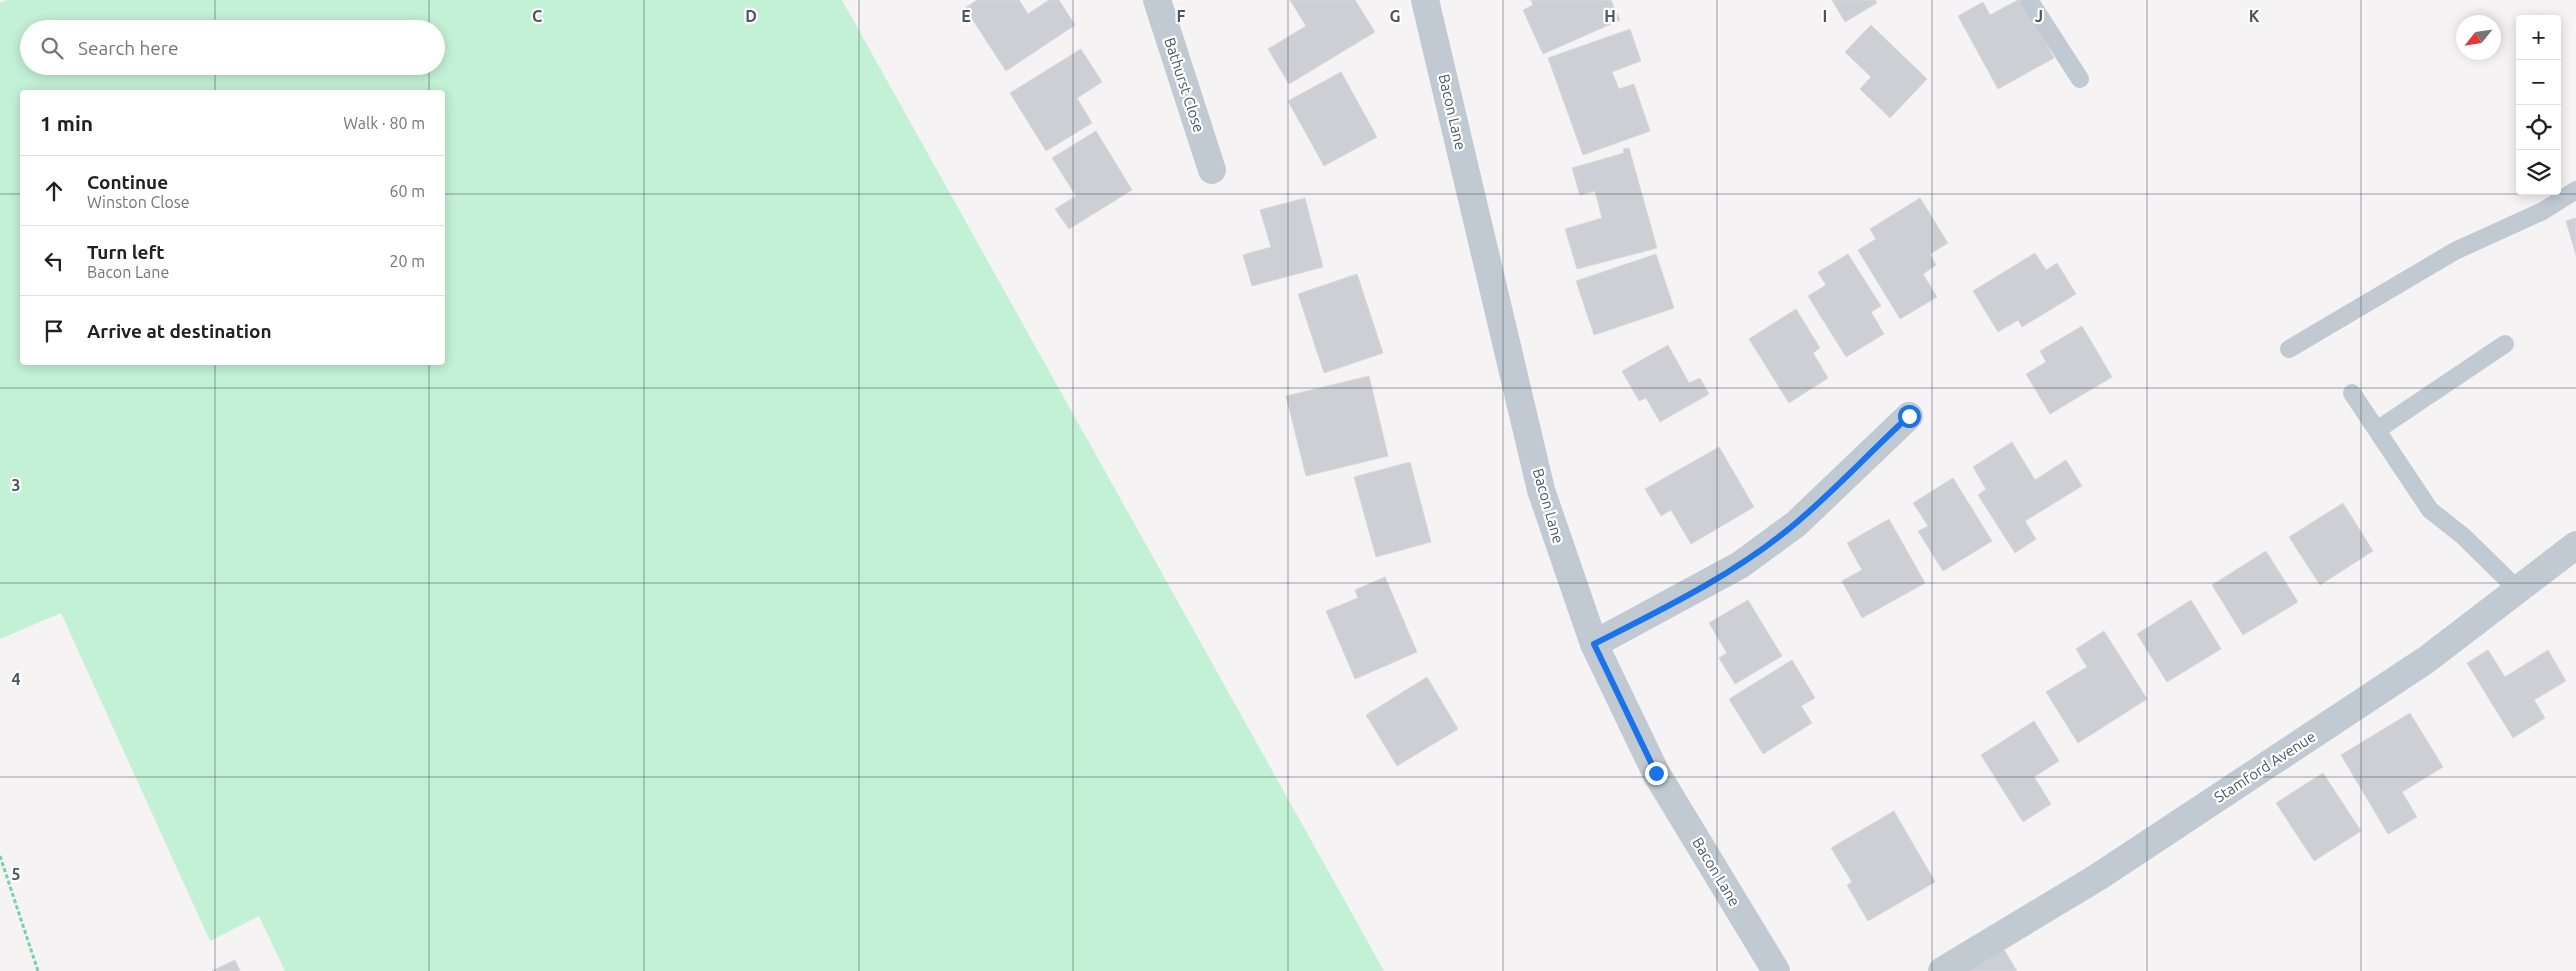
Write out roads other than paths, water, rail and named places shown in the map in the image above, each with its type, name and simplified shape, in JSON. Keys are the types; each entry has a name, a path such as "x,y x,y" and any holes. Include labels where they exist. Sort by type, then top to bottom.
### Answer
{"street":[{"name":"Bathurst Close","path":"1157,0 1212,170"},
{"name":"Bacon Lane","path":"1425,0 1542,490 1594,644 1656,773 1776,971"},
{"path":"1594,644 1673,604 1740,565 1796,524 1909,416"},
{"name":"Stamford Avenue","path":"1942,971 2098,877 2418,666 2576,545"}],"lane":[{"path":"2029,0 2080,79"},
{"path":"2289,349 2455,251 2543,211 2576,190"},
{"path":"2377,430 2504,344"},
{"path":"2352,393 2430,510 2463,536 2518,590"}]}
